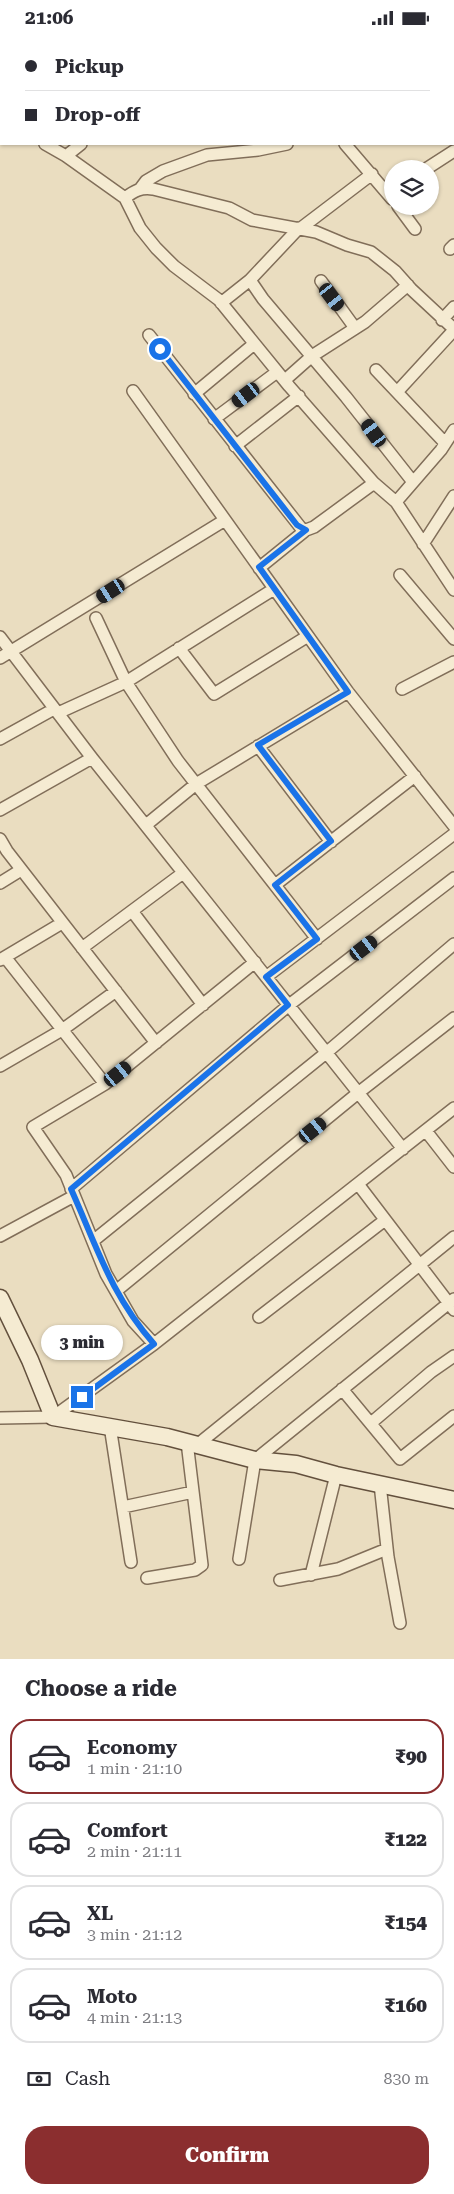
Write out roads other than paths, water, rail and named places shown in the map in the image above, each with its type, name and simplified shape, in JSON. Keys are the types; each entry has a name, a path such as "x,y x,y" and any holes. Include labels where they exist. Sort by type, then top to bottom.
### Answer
{"street":[{"path":"47,145 66,156 125,198 140,228 156,248 174,266 221,303 281,376 374,483 396,502 454,590"},
{"path":"66,156 80,145"},
{"path":"125,198 140,189 146,181 163,171 207,155 258,150 282,145"},
{"path":"346,145 384,187"},
{"path":"439,161 454,151"},
{"path":"221,303 250,280 300,228 372,175"},
{"path":"140,189 153,189 229,208 252,220 316,231 347,245 371,252 395,271 442,320 454,329 397,392"},
{"path":"405,215 415,229"},
{"path":"250,280 268,305 413,482"},
{"path":"321,281 355,328"},
{"path":"214,419 355,328 408,285"},
{"path":"442,320 454,307"},
{"path":"149,335 297,525 306,530"},
{"path":"194,393 254,344"},
{"path":"376,371 445,443"},
{"path":"133,391 348,692 454,826"},
{"path":"235,446 299,396"},
{"path":"396,502 454,430"},
{"path":"259,567 306,530 314,527 374,483"},
{"path":"423,544 454,496"},
{"path":"0,658 225,521"},
{"path":"400,575 454,639"},
{"path":"0,739 56,711 126,682 274,589"},
{"path":"96,618 126,682 178,761 317,939"},
{"path":"180,648 214,694 308,636"},
{"path":"0,637 13,651 92,759 402,1149"},
{"path":"402,689 454,662"},
{"path":"146,825 196,784 348,692"},
{"path":"258,745 331,841"},
{"path":"0,810 92,759"},
{"path":"275,885 415,776"},
{"path":"266,977 454,834"},
{"path":"0,839 21,870 156,1043"},
{"path":"0,883 21,870"},
{"path":"82,947 183,873"},
{"path":"0,1236 73,1192 288,1005 454,879"},
{"path":"132,911 203,1005"},
{"path":"62,923 3,959 105,1084"},
{"path":"93,1241 326,1053 454,944"},
{"path":"154,1344 133,1321 106,1274 66,1175 32,1127 105,1084 254,962"},
{"path":"0,1066 62,1030 116,991"},
{"path":"116,1291 358,1093 454,1019"},
{"path":"53,1417 154,1344 454,1108"},
{"path":"426,1131 454,1167"},
{"path":"239,1559 255,1460 342,1389 452,1304 420,1266 358,1184"},
{"path":"259,1317 385,1220"},
{"path":"192,1444 420,1266 454,1237"},
{"path":"0,1298 30,1360 53,1417"},
{"path":"371,1423 454,1355"},
{"path":"342,1389 400,1459 454,1416"},
{"path":"0,1417 53,1417 110,1427 192,1444 255,1460 296,1464 336,1475 454,1500"},
{"path":"110,1427 131,1562"},
{"path":"147,1578 195,1570 202,1565 193,1492 192,1444"},
{"path":"311,1575 336,1475"},
{"path":"380,1484 387,1549 400,1623"},
{"path":"123,1507 193,1492"},
{"path":"280,1581 338,1569 387,1549"}]}
